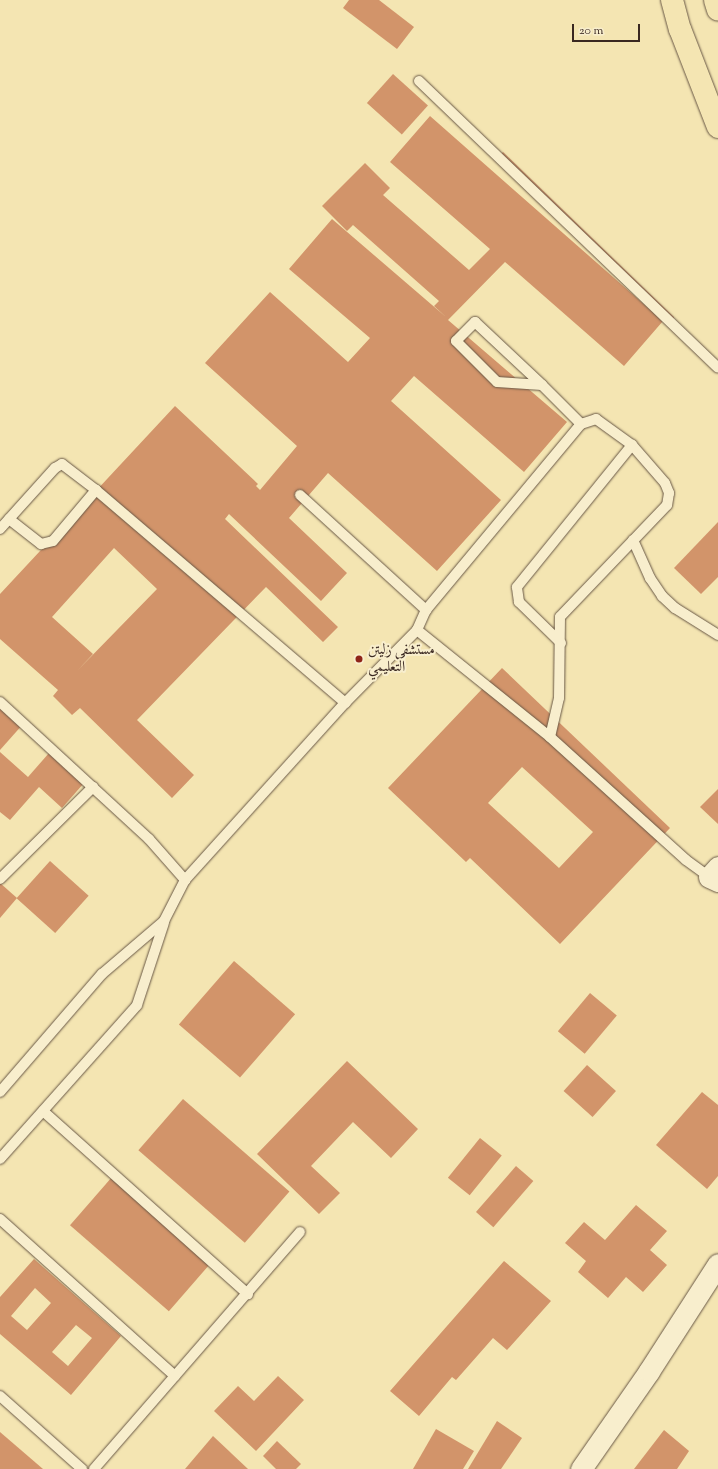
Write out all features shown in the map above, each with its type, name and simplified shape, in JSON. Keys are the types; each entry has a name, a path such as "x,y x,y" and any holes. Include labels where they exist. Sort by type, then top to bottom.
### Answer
{"main road":[{"path":"672,0 680,30 718,127"},
{"path":"716,0 718,10"}],"street":[{"path":"581,1469 649,1371 718,1264"}],"lane":[{"path":"419,81 718,368"},
{"path":"542,385 497,382 456,341 475,322 542,385 581,424"},
{"path":"0,1159 137,1005 164,921 184,880 345,703 417,630 426,610 581,424 596,419 632,446 665,483 669,493 667,505 560,617 561,643 559,698 550,737"},
{"path":"561,643 519,602 517,588 632,446"},
{"path":"0,529 58,465 62,464 96,490 345,703"},
{"path":"9,519 41,544 53,541 96,490"},
{"path":"300,495 426,610"},
{"path":"633,540 650,578 662,596 675,608 718,635"},
{"path":"417,630 550,737 686,860 715,875"},
{"path":"0,702 149,839 184,880"},
{"path":"0,879 93,787"},
{"path":"0,1092 102,974 164,921"},
{"path":"43,1111 248,1294"},
{"path":"0,1219 175,1376"},
{"path":"94,1469 248,1294 300,1232"},
{"path":"0,1396 82,1469"}],"building":[{"path":"349,0 379,0 414,27 397,49 343,8"},
{"path":"393,74 428,105 402,134 367,103"},
{"path":"430,116 663,321 624,366 505,262 448,320 567,422 524,472 414,376 391,401 501,500 437,571 328,473 289,518 347,573 321,601 229,514 225,519 338,627 323,642 266,587 137,720 194,775 172,798 80,708 72,715 53,696 58,690 0,639 0,594 175,406 258,484 256,486 260,490 297,446 205,363 270,292 348,362 370,338 289,269 332,219 446,317 434,306 439,301 353,225 347,231 322,206 365,163 390,188 383,195 469,270 490,249 390,162","holes":["114,548 157,589 77,671 93,654 52,617"]},
{"path":"503,152 674,317 669,322 498,157"},
{"path":"718,522 718,577 701,594 674,568"},
{"path":"502,668 670,828 560,944 470,858 466,862 388,788","holes":["522,767 593,832 559,868 488,803"]},
{"path":"0,702 24,723 0,750"},
{"path":"0,752 28,777 49,753 84,783 62,808 39,787 10,820 0,812"},
{"path":"718,789 718,824 700,807"},
{"path":"50,861 89,896 55,933 17,898"},
{"path":"0,883 17,898 0,918"},
{"path":"234,961 295,1014 240,1078 179,1024"},
{"path":"590,993 617,1015 585,1054 558,1031"},
{"path":"347,1061 418,1129 391,1158 353,1122 311,1166 340,1193 319,1214 257,1154"},
{"path":"587,1065 616,1091 593,1117 564,1091"},
{"path":"702,1092 718,1105 718,1176 707,1189 656,1145"},
{"path":"183,1099 289,1192 245,1243 138,1150"},
{"path":"480,1138 502,1156 470,1195 448,1178"},
{"path":"516,1166 533,1181 493,1227 476,1212"},
{"path":"112,1177 211,1263 169,1311 70,1225"},
{"path":"636,1205 667,1231 650,1250 667,1265 643,1292 626,1277 608,1298 578,1272 586,1261 565,1243 584,1222 605,1240"},
{"path":"34,1259 121,1336 71,1395 0,1334 0,1297","holes":["35,1288 51,1303 27,1330 11,1316","76,1325 92,1338 68,1366 52,1352"]},
{"path":"504,1261 551,1301 507,1350 493,1338 456,1380 452,1377 419,1416 390,1391"},
{"path":"278,1376 304,1400 256,1451 214,1411 238,1386 254,1401"},
{"path":"497,1421 522,1438 501,1469 468,1469"},
{"path":"436,1429 474,1451 463,1469 413,1469"},
{"path":"664,1430 689,1451 677,1469 634,1469"},
{"path":"0,1432 43,1469 0,1469"},
{"path":"213,1436 248,1469 185,1469"},
{"path":"277,1441 301,1464 296,1469 276,1469 263,1456"}],"place":[{"name":"مستشفى زليتن التعليمي","path":"359,659"}]}
